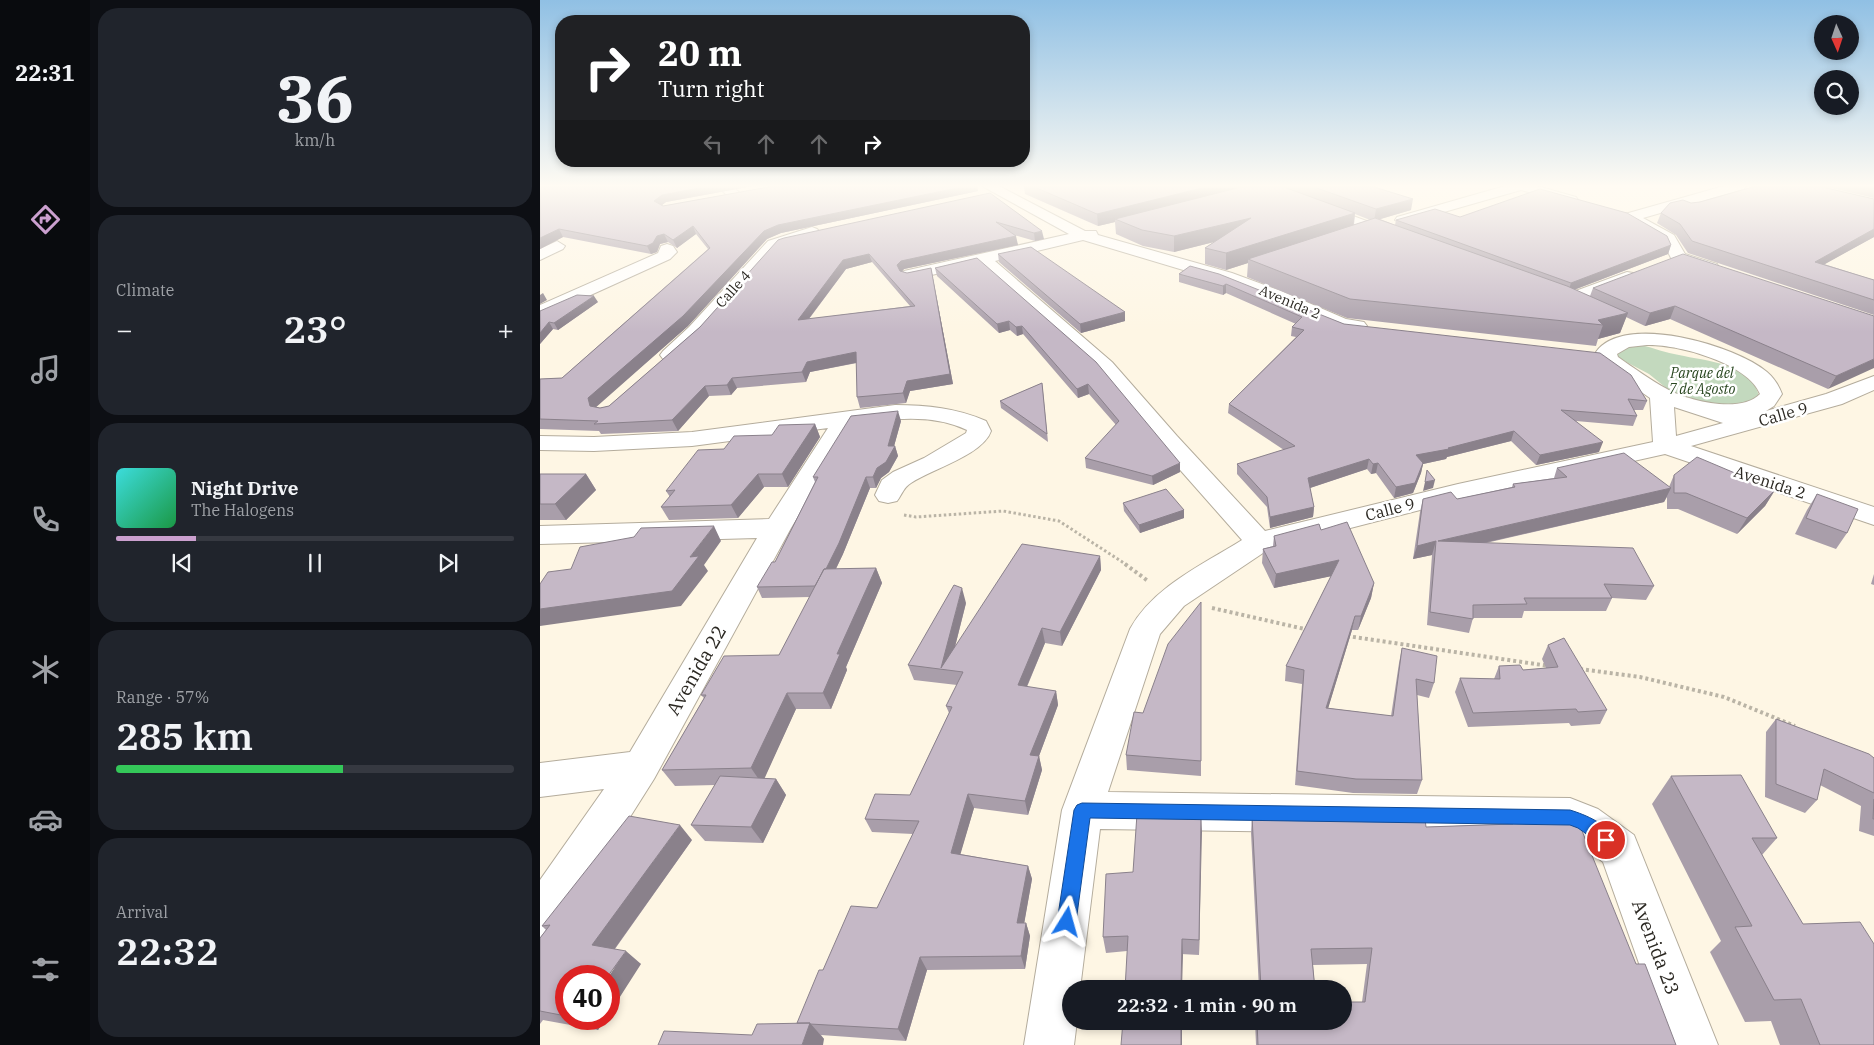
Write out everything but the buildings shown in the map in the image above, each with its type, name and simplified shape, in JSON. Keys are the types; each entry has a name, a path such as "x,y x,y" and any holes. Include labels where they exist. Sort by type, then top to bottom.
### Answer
{"street":[{"name":"Calle 4","path":"654,370 696,331 774,244 801,235"},
{"path":"910,275 984,260 1089,235"},
{"path":"1346,237 1353,235"},
{"path":"1392,235 1411,242"},
{"path":"1662,235 1671,240 1677,247 1678,257"},
{"name":"Avenida 2","path":"1084,236 1226,277 1275,295 1343,325 1371,328"},
{"path":"540,255 557,246"},
{"path":"540,312 598,284 664,256 669,252 667,249"},
{"path":"1660,264 1678,257 1725,273"},
{"path":"984,260 1106,366 1168,441 1259,542"},
{"path":"1226,277 1245,271"},
{"path":"1568,300 1641,271"},
{"path":"1549,293 1585,308"},
{"path":"1626,325 1654,339"},
{"path":"1760,414 1732,418 1661,395 1597,354 1606,352 1618,344 1654,339 1673,341 1722,357 1806,397 1834,399"},
{"path":"1756,478 1739,466 1733,457 1732,450 1734,446 1758,440 1767,434 1760,414 1771,394 1767,384 1757,374"},
{"name":"Calle 9","path":"1049,1045 1082,810 1146,629 1172,598 1259,542 1458,492 1666,446 1760,414 1834,399 1874,382"},
{"path":"1661,395 1664,417 1663,431 1666,446"},
{"path":"540,461 549,443 642,442 692,438 895,412 929,412 960,417 978,426 977,437 933,463 902,477 891,486 888,495"},
{"name":"Avenida 22","path":"540,918 641,767 777,528 845,419"},
{"name":"Avenida 2","path":"1666,446 1756,478 1874,516"},
{"path":"540,535 777,528"},
{"path":"540,780 641,767"},
{"name":"Avenida 23","path":"1082,810 1570,818 1584,822 1620,849 1693,1045"}],"path":[{"path":"1497,659 1554,666"},
{"path":"1573,669 1640,677 1724,697 1801,729"}],"green space":[{"name":"Parque del 7 de Agosto","path":"1641,345 1726,365 1747,377 1755,385 1759,396 1743,404 1723,406 1676,396 1649,374 1611,354 1622,348"}],"route":[{"path":"1067,922 1082,810 1570,818 1584,822 1606,840"}]}
